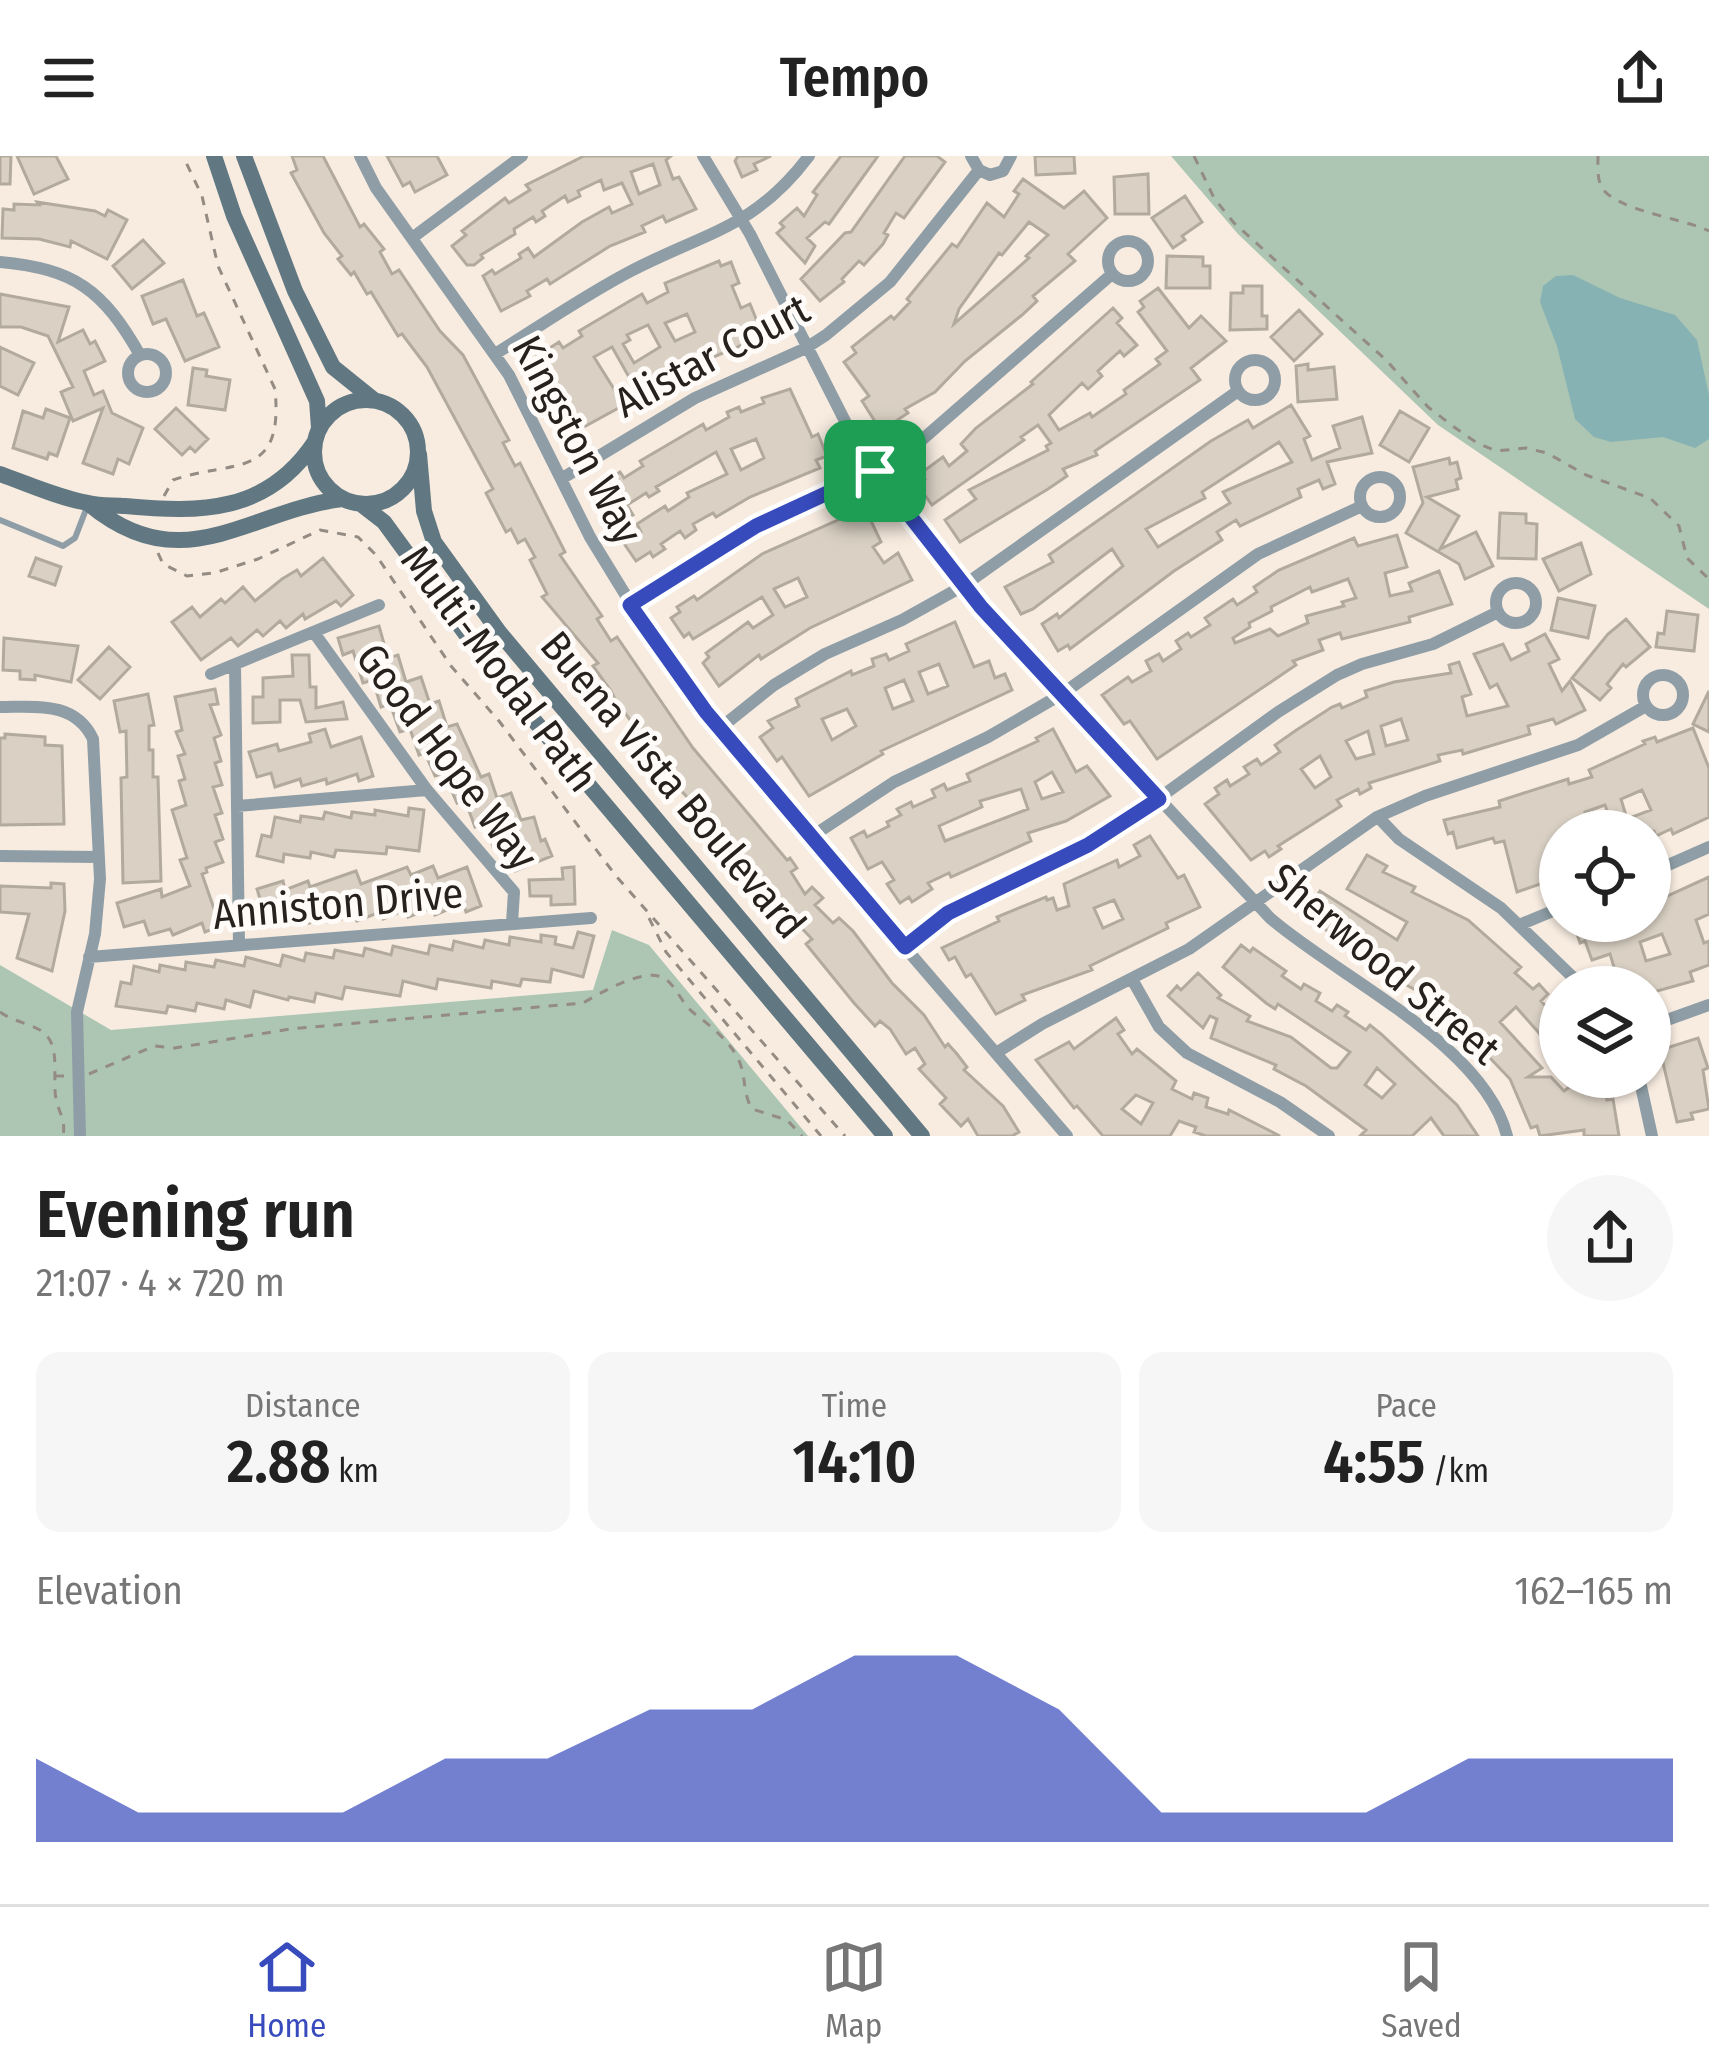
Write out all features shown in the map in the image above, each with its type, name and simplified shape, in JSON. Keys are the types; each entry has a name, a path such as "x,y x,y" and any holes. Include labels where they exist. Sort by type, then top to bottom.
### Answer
{"main road":[{"path":"214,156 234,216 317,400 319,476 343,500"},
{"name":"Buena Vista Boulevard","path":"244,156 295,291 333,367 412,425 424,511 434,542 499,632 922,1136"},
{"path":"0,474 88,503 160,509 226,507 299,466 342,405 375,400"},
{"path":"88,503 109,521 157,537 227,535 306,505 343,500 362,505 395,497 408,486 419,454"},
{"name":"Buena Vista Boulevard","path":"362,505 384,521 495,674 885,1136"},
{"path":"198,510 198,538"}],"street":[{"name":"Kingston Way","path":"360,156 376,188 495,353 630,605 719,729 1066,1136"},
{"path":"412,238 522,156"},
{"name":"Sherwood Street","path":"704,156 875,471 963,586 1257,904 1313,953 1435,1040 1495,1104 1507,1136"},
{"path":"495,353 632,270 742,221 783,187 809,156"},
{"path":"971,156 979,170"},
{"name":"Alistar Court","path":"561,479 694,398 806,348 890,282 979,170 990,175 1003,171 1011,156"},
{"path":"0,262 64,273 92,290 118,318 140,355"},
{"path":"630,605 756,526 875,471 935,431 1112,274"},
{"path":"719,729 824,654 902,620 963,586 1238,392"},
{"path":"812,837 894,782 988,737 1062,694 1258,554 1362,506"},
{"path":"211,674 379,604"},
{"path":"905,947 948,913 1088,845 1337,676 1432,644 1498,612"},
{"name":"Good Hope Way","path":"315,634 427,790 514,892 512,922"},
{"path":"235,665 239,945"},
{"path":"996,1053 1042,1024 1133,981 1257,904 1378,817 1425,796 1578,746 1646,706"},
{"path":"0,707 60,709 86,724 93,739 99,909 77,1012 80,1136"},
{"path":"237,806 427,790"},
{"path":"1378,817 1399,839 1481,894 1561,966"},
{"path":"1671,864 1709,847"},
{"path":"0,856 99,857"},
{"path":"1519,925 1539,917"},
{"name":"Anniston Drive","path":"89,957 591,918"},
{"path":"1133,981 1159,1027 1187,1053 1280,1102 1329,1136"},
{"path":"1671,1019 1709,1005"},
{"path":"1644,1098 1652,1136"}],"lane":[{"path":"0,520 63,546 74,538 88,503"}],"path":[{"path":"160,509 173,480 232,470 254,459 269,445 276,429 275,389 218,266 202,196 183,156"},
{"path":"1194,156 1214,198 1234,223 1385,359 1428,407 1477,443 1496,451 1526,448 1547,453 1586,476 1650,498 1679,526 1687,559 1709,579"},
{"path":"1598,156 1602,187 1612,197 1709,231"},
{"name":"Multi-Modal Path","path":"157,537 163,564 187,576 258,560 320,530 358,537 376,555 451,666 646,911 845,1136"},
{"name":"Multi-Modal Path","path":"646,911 666,952 821,1136"},
{"path":"55,1076 98,1072 154,1046 175,1048 290,1029 583,1003 605,988 652,975 668,980 685,1005 740,1061 743,1090 752,1109 787,1120 802,1136"},
{"path":"0,1012 44,1033 52,1047 63,1136"}],"green space":[{"path":"1171,156 1709,156 1709,609 1438,425 1238,234"},
{"path":"612,930 649,945 808,1136 0,1136 0,965 111,1030 593,990"}],"water":[{"path":"1573,275 1620,298 1675,315 1697,340 1709,395 1709,439 1695,448 1663,437 1611,442 1594,437 1575,419 1557,346 1540,302 1543,286 1556,276"}],"building":[{"path":"0,156 11,156 10,184 0,184"},
{"path":"17,156 56,156 68,179 34,194"},
{"path":"292,156 323,156 360,227 364,224 384,249 380,252 392,274 399,270 440,331 463,355 509,440 503,443 515,466 520,463 565,552 560,555 602,616 597,619 611,641 617,637 693,748 790,858 797,868 791,872 805,894 812,887 823,898 815,905 833,923 839,918 853,931 945,1047 948,1044 957,1054 967,1067 964,1070 1003,1106 1019,1132 978,1136 968,1119 961,1126 940,1104 946,1098 919,1069 925,1064 915,1048 906,1054 890,1029 880,1021 875,1026 854,1003 806,944 812,939 772,902 727,842 723,847 704,825 709,821 654,761 657,759 623,710 617,714 608,701 614,697 611,691 593,666 598,663 542,597 547,594 525,539 518,543 511,529 506,532 486,493 493,489 427,367 402,334 398,336 371,292 367,294 354,272 351,275 338,259 342,256 291,173 297,170"},
{"path":"387,156 437,156 447,175 415,192 410,182 403,186"},
{"path":"584,156 671,156 666,160 673,179 679,177 696,209 642,226 645,232 610,246 550,284 547,279 527,291 530,296 501,311 483,276 521,258 519,254 528,248 534,257 609,207 612,213 632,204 622,183 604,190 601,180 578,191 580,196 568,202 565,196 542,211 545,216 536,222 533,217 474,265 467,265 452,246 466,235 462,231 505,198 509,203 530,190 526,185","holes":["653,164 660,185 639,194 631,172"]},
{"path":"738,156 771,156 742,177 735,161"},
{"path":"841,156 878,156 829,224 825,222 807,238 815,246 805,263 777,233 784,227 780,223 797,208 804,216 817,195 813,192"},
{"path":"905,156 937,156 945,162 904,218 896,213 883,244 820,301 801,279 851,232"},
{"path":"1035,156 1074,156 1075,173 1036,175"},
{"path":"1148,174 1149,214 1115,214 1114,177"},
{"path":"1023,179 1064,208 1084,191 1107,218 1068,254 1075,261 1033,296 1037,301 935,392 905,409 908,413 881,431 862,401 869,396 844,362 856,353 852,347 891,316 894,319 910,302 907,299 952,244 957,247 987,203 1004,217 1019,194 1014,191","holes":["1029,222 1048,235 1026,256 1029,258 954,324 959,309 999,253"]},
{"path":"1185,196 1202,222 1173,248 1152,218"},
{"path":"37,202 105,216 108,210 127,220 107,259 71,241 70,247 39,239 2,238 3,209 14,210 14,204 39,205"},
{"path":"143,240 164,263 132,289 113,266"},
{"path":"1167,256 1203,257 1203,266 1210,266 1210,288 1166,288"},
{"path":"719,261 721,266 731,262 739,283 732,286 741,308 750,304 761,331 745,337 747,343 637,391 612,347 594,357 624,405 571,434 553,405 565,398 553,380 545,384 533,363 539,360 537,356 559,342 563,348 582,336 579,331 642,294 647,303 668,292 665,283","holes":["687,314 695,332 675,341 665,323","648,325 660,347 634,363 623,344 630,340 627,335"]},
{"path":"183,280 197,316 204,313 219,347 185,361 166,319 153,324 142,296"},
{"path":"1243,286 1262,286 1267,329 1230,330 1231,293 1243,293"},
{"path":"1158,288 1189,328 1201,316 1226,341 1191,368 1200,380 1095,451 1097,455 1063,469 1067,476 1048,489 960,542 945,520 976,499 969,490 1048,450 1051,443 1038,425 932,505 917,484 925,479 921,473 943,457 949,466 967,451 961,444 976,428 1033,384 1113,308 1122,318 1117,323 1137,345 1124,356 1120,351 1098,371 1102,376 1088,389 1082,383 1049,415 1059,430 1090,413 1092,417 1126,394 1124,390 1160,364 1156,359 1167,351 1138,312 1144,307 1140,301"},
{"path":"0,294 69,307 58,342 83,330 90,344 95,341 105,361 84,371 94,395 103,391 112,413 143,428 129,464 118,459 113,474 83,463 103,408 73,421 61,392 73,387 48,336 21,327 0,327"},
{"path":"1299,310 1322,334 1294,361 1271,337"},
{"path":"0,347 34,363 18,395 0,386"},
{"path":"1308,364 1308,370 1334,367 1337,399 1298,402 1296,366"},
{"path":"193,368 230,380 225,410 188,405"},
{"path":"790,389 812,437 818,434 827,456 816,460 820,468 750,497 716,517 713,513 693,524 696,530 685,538 680,531 661,544 665,549 636,561 623,542 641,532 637,524 665,506 668,511 689,497 687,493 727,474 716,452 656,487 659,491 649,497 646,493 627,505 633,515 621,521 614,511 609,513 597,493 606,488 603,483 620,472 624,478 643,466 640,461 703,424 706,430 729,417 727,412 764,403 762,398","holes":["756,439 764,458 741,470 731,449"]},
{"path":"1291,405 1310,436 1304,439 1312,460 1340,448 1333,426 1362,417 1372,453 1327,462 1335,484 1323,489 1319,480 1298,489 1301,497 1240,526 1236,520 1217,532 1222,540 1070,649 1068,645 1058,651 1042,624 1057,614 1059,618 1123,566 1112,549 1021,614 1005,587 1053,562 1049,555 1211,441 1248,420 1253,428","holes":["1279,442 1292,462 1223,492 1230,503 1158,547 1146,529 1205,498 1202,492"]},
{"path":"176,408 208,439 195,452 190,447 182,455 155,429"},
{"path":"46,409 70,418 57,456 49,453 47,459 13,448 23,411 43,418"},
{"path":"1400,411 1429,428 1409,462 1380,445"},
{"path":"1449,458 1450,464 1457,462 1458,489 1427,497 1459,516 1440,549 1476,532 1493,566 1465,579 1459,564 1406,533 1423,503 1413,467"},
{"path":"865,508 881,542 873,547 884,563 898,553 912,580 810,628 761,659 759,655 719,686 703,663 709,657 706,653 748,622 753,628 773,615 762,597 693,639 689,633 684,637 671,618 680,612 677,607 694,596 697,600 762,554","holes":["798,578 807,597 785,607 774,589"]},
{"path":"1500,513 1526,514 1526,523 1537,524 1536,559 1498,558"},
{"path":"1397,535 1407,567 1385,573 1390,596 1412,591 1409,583 1439,571 1452,604 1409,617 1410,622 1319,640 1323,650 1293,661 1296,665 1157,759 1130,721 1124,724 1102,695 1128,677 1132,682 1151,671 1146,661 1159,654 1163,661 1181,649 1176,641 1210,625 1205,618 1233,599 1237,605 1279,570 1354,538 1358,546","holes":["1348,579 1356,598 1306,616 1308,623 1278,636 1270,629 1235,643 1233,638 1272,611 1271,607 1310,587 1312,592"]},
{"path":"1581,543 1591,574 1559,591 1543,559"},
{"path":"36,558 61,567 55,585 29,576"},
{"path":"323,558 353,595 341,606 336,601 305,619 303,614 286,628 280,621 263,636 257,630 238,646 231,638 201,660 172,622 192,607 200,617 243,587 255,601 282,579 297,570 301,576"},
{"path":"1558,598 1595,606 1588,638 1551,630"},
{"path":"1667,611 1698,615 1694,651 1656,647 1658,633 1664,634"},
{"path":"1626,619 1650,647 1626,667 1623,664 1600,700 1572,678"},
{"path":"955,622 974,667 989,661 995,678 1005,674 1012,690 881,751 883,754 809,796 782,757 777,761 760,737 773,728 768,721 799,706 796,699 851,671 852,675 874,666 872,659 886,654 889,660 909,651 906,644","holes":["939,664 948,686 928,694 919,672","904,680 913,701 893,709 885,688","847,709 856,726 832,740 822,719"]},
{"path":"379,626 388,658 398,655 406,682 421,677 430,704 439,701 447,727 457,724 481,777 489,774 497,798 511,793 521,820 534,817 541,841 545,839 552,856 515,871 503,844 493,847 486,823 475,827 465,800 457,803 444,773 435,776 425,753 419,755 410,729 400,732 390,704 381,707 373,680 363,683 353,651 343,655 338,638"},
{"path":"1545,634 1559,659 1549,664 1562,691 1570,681 1585,710 1556,724 1553,719 1528,726 1530,734 1463,754 1462,750 1438,755 1440,761 1369,783 1371,788 1360,794 1358,789 1337,800 1341,806 1278,846 1281,849 1269,857 1265,851 1251,860 1205,804 1219,794 1215,788 1227,780 1230,786 1249,774 1244,767 1257,759 1261,765 1280,752 1275,745 1332,707 1340,704 1342,708 1367,697 1365,691 1451,673 1449,665 1459,662 1471,694 1462,697 1467,716 1508,706 1497,684 1490,688 1474,654 1503,644 1511,660 1529,651 1526,644","holes":["1401,719 1408,740 1386,746 1381,726","1368,731 1374,754 1356,759 1346,741","1320,756 1331,777 1315,788 1301,769"]},
{"path":"4,638 78,646 71,682 35,675 35,680 20,679 20,671 3,670"},
{"path":"109,647 130,667 100,699 78,680"},
{"path":"292,655 309,655 316,708 343,702 347,719 306,722 300,700 280,700 280,722 253,723 253,697 263,697 263,678 293,676"},
{"path":"215,689 218,704 210,705 221,735 214,738 222,785 213,787 222,813 215,815 223,839 215,842 223,862 202,874 220,926 205,932 202,923 173,935 170,929 149,935 144,921 124,927 117,903 161,889 162,897 190,886 180,860 187,858 172,810 186,805 179,781 185,779 178,756 185,754 176,732 182,730 175,697"},
{"path":"1709,691 1709,732 1693,724"},
{"path":"148,694 154,725 149,726 149,750 153,750 153,777 158,777 161,881 123,883 121,778 127,777 126,731 120,732 114,701"},
{"path":"1693,728 1709,768 1709,817 1673,834 1671,810 1651,810 1642,790 1621,799 1624,810 1607,810 1605,805 1591,810 1539,810 1539,884 1517,892 1504,841 1495,843 1493,838 1457,848 1453,832 1448,834 1444,820 1500,807 1499,801 1568,779 1569,784 1592,777 1589,770 1655,737 1657,742"},
{"path":"325,729 331,747 361,737 373,776 359,781 357,774 302,786 300,779 275,787 271,773 257,777 249,752 277,744 279,751 311,742 309,734"},
{"path":"1053,729 1076,772 1087,766 1110,796 1066,821 1028,833 1031,841 928,883 932,889 912,902 909,897 900,903 887,884 894,880 882,862 868,869 851,838 864,831 867,837 889,826 887,822 901,815 897,809 935,797 932,790 944,784 947,790 970,781 967,774 1038,741","holes":["1052,772 1063,792 1042,799 1035,782","1021,789 1028,809 945,841 939,826 982,807 980,801"]},
{"path":"5,734 45,737 45,745 62,746 64,824 0,825 0,738"},
{"path":"409,808 424,810 419,851 387,847 386,854 336,850 334,857 311,852 310,858 284,854 283,862 257,856 262,835 271,837 275,817 300,822 301,816 323,819 325,812 351,818 352,812 375,815 375,810 408,816"},
{"path":"1150,836 1178,878 1184,875 1200,907 1090,966 1092,970 1022,995 1025,1000 996,1014 971,974 966,977 955,957 949,960 942,948 999,921 997,917 1046,897 1053,898 1057,910 1069,906 1064,884 1117,860 1119,867 1140,856 1134,845","holes":["1114,900 1123,919 1103,928 1094,908"]},
{"path":"1367,855 1387,866 1383,872 1415,887 1412,892 1468,920 1521,967 1515,973 1533,989 1539,984 1539,1033 1516,1007 1500,1022 1539,1065 1528,1077 1539,1077 1539,1098 1613,1099 1619,1136 1584,1136 1584,1130 1540,1136 1537,1126 1531,1128 1510,1079 1452,1018 1399,981 1403,973 1385,961 1381,967 1298,911 1320,891 1397,940 1407,922 1347,889"},
{"path":"433,866 438,878 467,867 481,906 466,912 463,903 435,915 432,908 408,917 405,910 383,919 380,912 357,921 355,916 328,922 327,916 309,923 307,917 280,925 276,911 265,915 257,889 283,881 285,890 308,881 310,887 356,871 361,884 407,867 411,875"},
{"path":"574,867 575,904 551,905 551,896 530,896 529,880 563,879 562,868"},
{"path":"1709,877 1709,914 1696,920 1704,943 1709,941 1709,965 1690,972 1693,981 1671,987 1671,966 1614,966 1610,954 1592,960 1585,942 1640,942 1646,961 1670,954 1665,942 1671,942 1671,894"},
{"path":"51,883 64,884 65,911 52,971 17,958 29,914 0,912 0,886 51,888"},
{"path":"578,932 594,936 583,977 552,969 550,982 522,979 520,986 492,981 491,988 438,979 436,989 403,981 400,996 345,987 342,999 316,993 314,1002 254,991 250,1007 226,1000 224,1009 197,1003 195,1011 168,1006 166,1013 116,1006 121,982 131,984 134,966 159,972 160,965 185,970 186,962 214,967 216,960 244,966 246,957 280,966 283,955 304,961 306,953 333,958 335,950 363,956 365,948 391,955 393,946 428,954 430,945 452,950 454,941 483,948 485,940 509,945 510,937 541,942 541,935 556,937 555,944 573,948"},
{"path":"1241,945 1250,952 1253,948 1286,971 1282,976 1301,989 1304,984 1320,993 1316,1001 1332,1011 1337,1005 1366,1030 1370,1025 1457,1105 1478,1136 1444,1136 1431,1118 1412,1136 1360,1136 1366,1130 1274,1069 1276,1065 1211,1038 1217,1019 1210,1016 1203,1028 1168,996 1198,973 1221,995 1218,998 1250,1016 1247,1021 1291,1037 1331,1068 1337,1068 1350,1052 1278,1004 1275,1009 1266,1003 1223,967","holes":["1377,1068 1395,1084 1382,1098 1365,1085"]},
{"path":"1116,1018 1124,1030 1118,1034 1132,1054 1137,1049 1176,1081 1172,1089 1192,1099 1194,1093 1208,1098 1206,1107 1228,1114 1229,1110 1280,1136 1206,1136 1179,1121 1170,1136 1103,1136 1036,1060 1069,1042 1074,1049","holes":["1136,1095 1153,1103 1141,1124 1122,1109"]},
{"path":"1698,1038 1708,1068 1703,1070 1709,1109 1691,1113 1693,1119 1677,1122 1671,1097 1671,1047"}],"route":[{"path":"875,471 981,607 1159,799 1088,845 948,913 905,947 706,712 630,605 756,526 875,471"}]}
